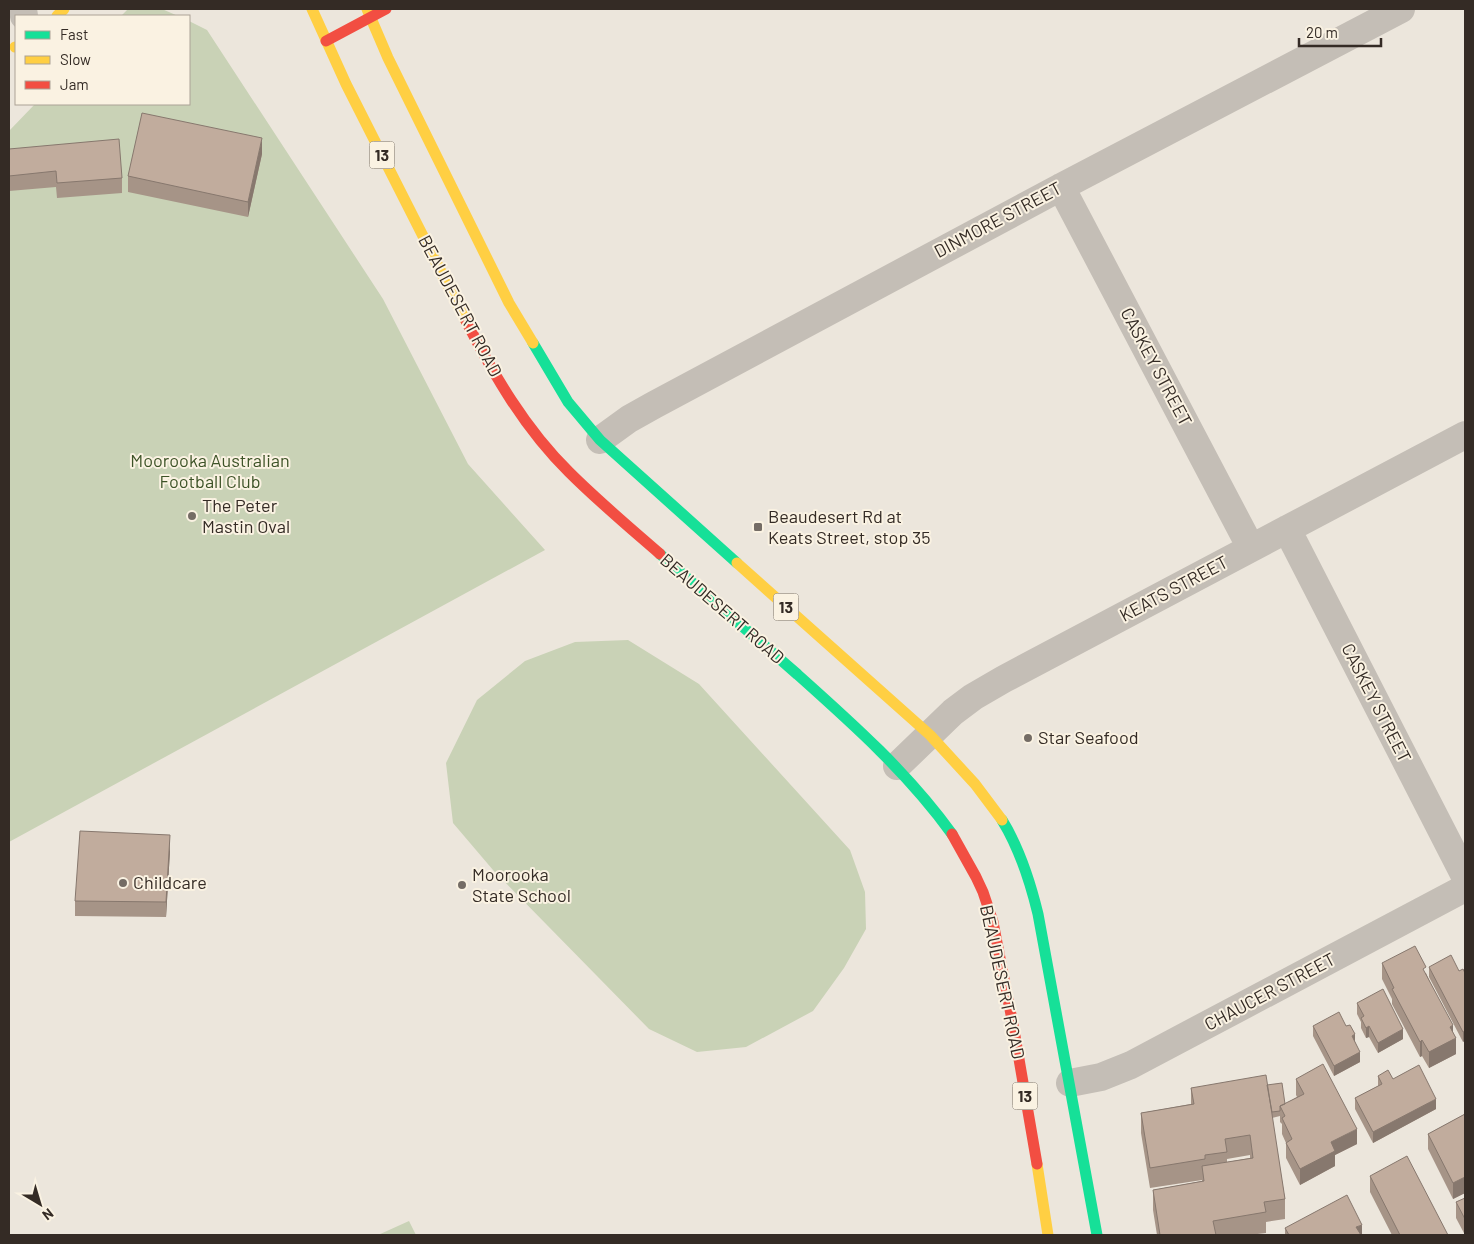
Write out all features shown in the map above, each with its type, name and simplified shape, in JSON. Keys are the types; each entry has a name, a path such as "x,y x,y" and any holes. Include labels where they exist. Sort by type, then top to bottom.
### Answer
{"main road":[{"name":"BEAUDESERT ROAD","path":"312,9 346,84 472,332 507,395 539,438 568,471 612,512 860,730 897,766 931,805 955,839 977,878 991,916 1016,1039 1048,1235"},
{"path":"326,41 368,13 386,9"},
{"name":"13","path":"368,13 509,303 568,402 600,440 642,480 930,735 960,765 990,802 1012,839 1031,886 1070,1083 1097,1235"}],"street":[{"name":"DINMORE STREET","path":"600,440 639,414 1061,187 1401,9"},
{"name":"CASKEY STREET","path":"1061,187 1251,548"},
{"name":"KEATS STREET","path":"897,766 962,706 1004,679 1465,435"},
{"name":"CASKEY STREET","path":"1287,529 1465,876"},
{"name":"CHAUCER STREET","path":"1070,1083 1101,1077 1131,1065 1465,888"}],"green space":[{"path":"128,9 162,9 176,15 122,15"},
{"name":"Moorooka Australian Football Club","path":"190,22 207,30 383,299 468,464 545,550 9,842 9,131 34,105 190,105"},
{"path":"628,640 699,684 850,850 865,892 866,929 844,968 813,1011 746,1047 697,1052 649,1029 493,870 453,823 446,763 477,700 525,661 575,642"},
{"path":"409,1221 416,1235 378,1235"}],"building":[{"path":"142,113 262,138 248,202 128,176"},
{"path":"119,139 122,178 57,183 56,171 9,176 9,149"},
{"name":"Childcare","path":"80,831 170,835 166,902 75,901"},
{"path":"1415,946 1426,967 1423,969 1453,1025 1450,1027 1456,1038 1429,1052 1422,1040 1420,1042 1392,989 1394,988 1382,963"},
{"path":"1451,955 1459,971 1463,969 1465,973 1465,1031 1463,1032 1429,967"},
{"path":"1383,989 1403,1029 1378,1043 1369,1026 1366,1028 1361,1018 1364,1016 1357,1003"},
{"path":"1339,1012 1346,1026 1350,1025 1355,1034 1352,1036 1360,1052 1334,1066 1313,1026"},
{"path":"1323,1064 1357,1129 1331,1142 1335,1151 1300,1169 1286,1143 1292,1139 1282,1118 1285,1116 1280,1106 1304,1094 1296,1079"},
{"path":"1419,1065 1436,1099 1373,1132 1355,1098 1382,1084 1378,1076 1388,1070 1393,1079"},
{"path":"1266,1075 1285,1199 1264,1202 1266,1212 1213,1221 1216,1235 1160,1235 1153,1190 1204,1181 1202,1166 1253,1158 1250,1135 1225,1139 1227,1152 1205,1155 1205,1159 1150,1168 1141,1113 1194,1104 1191,1088"},
{"path":"1282,1083 1285,1104 1280,1106 1280,1111 1272,1112 1267,1085"},
{"path":"1465,1114 1465,1177 1453,1183 1428,1134"},
{"path":"1407,1156 1448,1235 1400,1235 1370,1176"},
{"path":"1347,1195 1362,1225 1356,1227 1361,1235 1289,1235 1285,1228"},
{"path":"1465,1198 1465,1219 1456,1202"}],"traffic: fast":[{"path":"533,343 568,402 600,440 737,563"},
{"path":"660,554 797,674 879,750 917,790 952,834"},
{"path":"1002,820 1024,866 1038,914 1097,1235"}],"traffic: slow":[{"path":"58,15 64,9"},
{"path":"312,9 346,84 466,321"},
{"path":"367,9 388,58 509,303 533,343"},
{"path":"737,563 930,735 975,784 1002,820"},
{"path":"1037,1164 1048,1235"}],"traffic: jam":[{"path":"326,41 386,9"},
{"path":"466,321 511,401 538,438 580,483 660,554"},
{"path":"952,834 983,892 993,922 1037,1164"}],"place":[{"name":"The Peter Mastin Oval","path":"192,516"},
{"name":"Beaudesert Rd at Keats Street, stop 35","path":"758,527"},
{"name":"Star Seafood","path":"1028,738"},
{"name":"Childcare","path":"123,883"},
{"name":"Moorooka State School","path":"462,885"}]}
